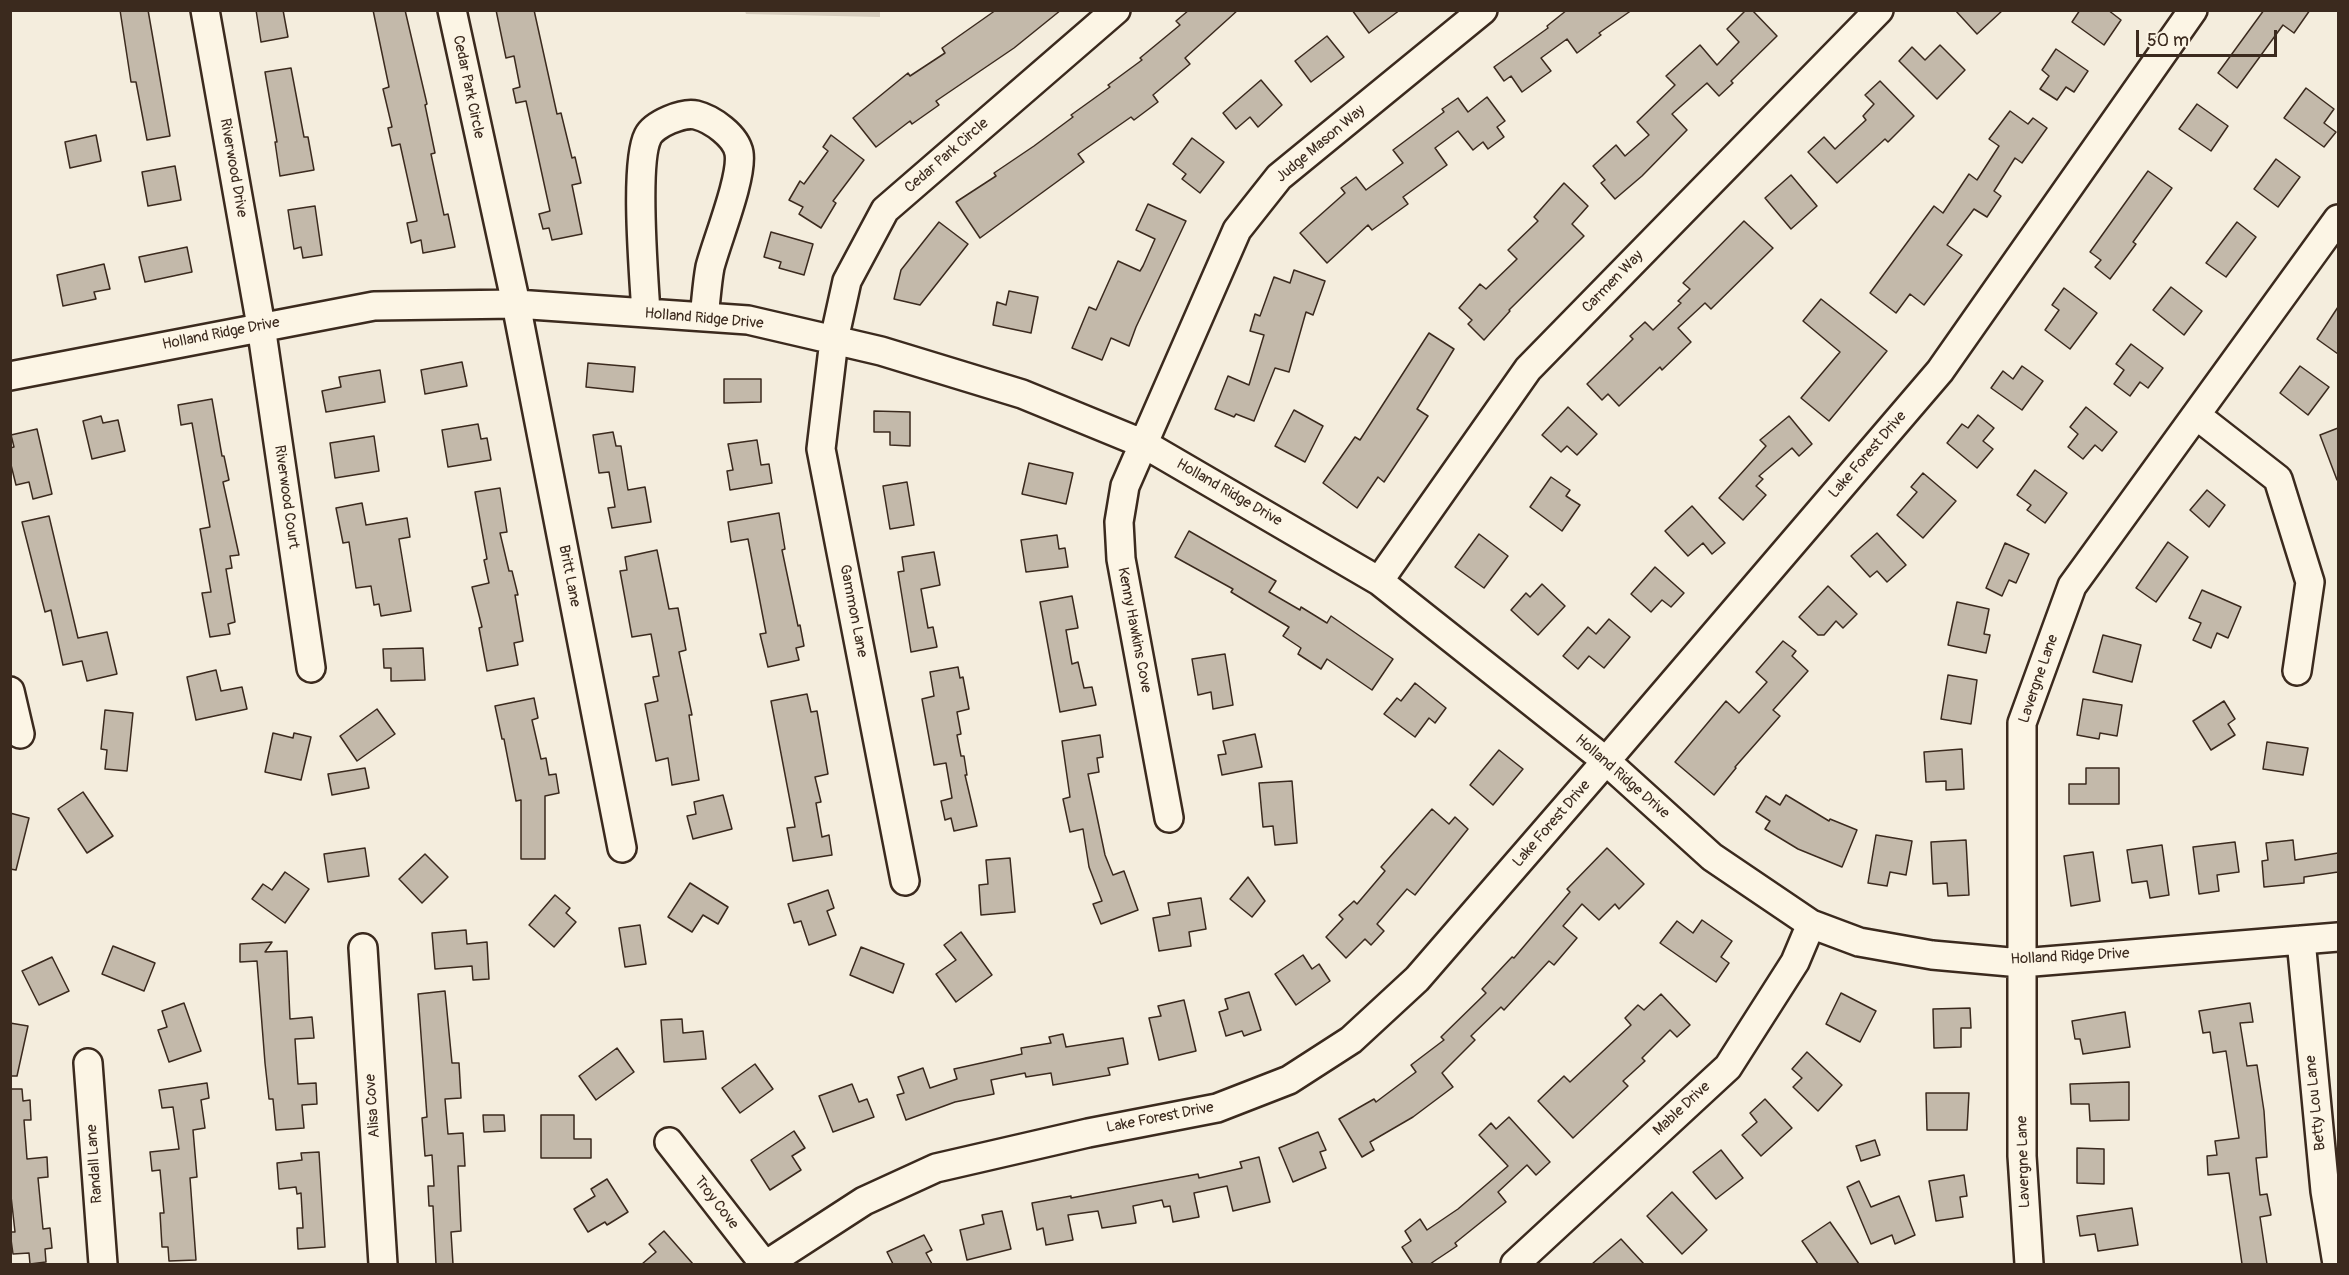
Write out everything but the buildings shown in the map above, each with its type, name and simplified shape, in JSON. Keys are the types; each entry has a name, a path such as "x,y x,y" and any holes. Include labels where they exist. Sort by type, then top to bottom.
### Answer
{"street":[{"name":"Riverwood Drive","path":"205,10 261,326"},
{"name":"Cedar Park Circle","path":"452,10 516,304"},
{"name":"Cedar Park Circle","path":"834,340 848,281 885,210 1116,10"},
{"name":"Judge Mason Way","path":"1144,444 1237,230 1279,177 1483,10"},
{"name":"Carmen Way","path":"1379,581 1528,369 1879,10"},
{"name":"Lake Forest Drive","path":"765,1264 864,1201 936,1168 1088,1132 1217,1108 1289,1080 1351,1040 1417,979 1940,371 2193,10"},
{"path":"646,313 641,166 648,136 658,126 674,118 695,115 716,124 729,136 739,151 738,171 710,269 704,317"},
{"name":"Lavergne Lane","path":"2025,1264 2020,963 2022,723 2072,586 2338,219"},
{"name":"Holland Ridge Drive","path":"10,376 374,306 516,304 748,320 881,351 1022,394 1144,444 1379,581 1606,761 1712,857 1811,924 1869,944 1932,955 2020,963 2338,937"},
{"name":"Britt Lane","path":"516,304 622,848"},
{"name":"Riverwood Court","path":"261,326 311,668"},
{"name":"Gammon Lane","path":"834,340 821,449 905,881"},
{"path":"2196,415 2278,479 2310,582 2297,671"},
{"name":"Kenny Hawkins Cove","path":"1144,444 1125,486 1119,522 1121,559 1169,818"},
{"path":"10,691 20,734"},
{"name":"Mable Drive","path":"1515,1264 1728,1067 1795,962 1811,924"},
{"name":"Betty Lou Lane","path":"2301,940 2332,1190 2337,1264"},
{"name":"Alisa Cove","path":"363,948 383,1264"},
{"name":"Randall Lane","path":"88,1063 103,1264"},
{"name":"Troy Cove","path":"669,1142 765,1264"}],"shaded area":[{"path":"745,11 880,11 880,17 746,14"}]}
